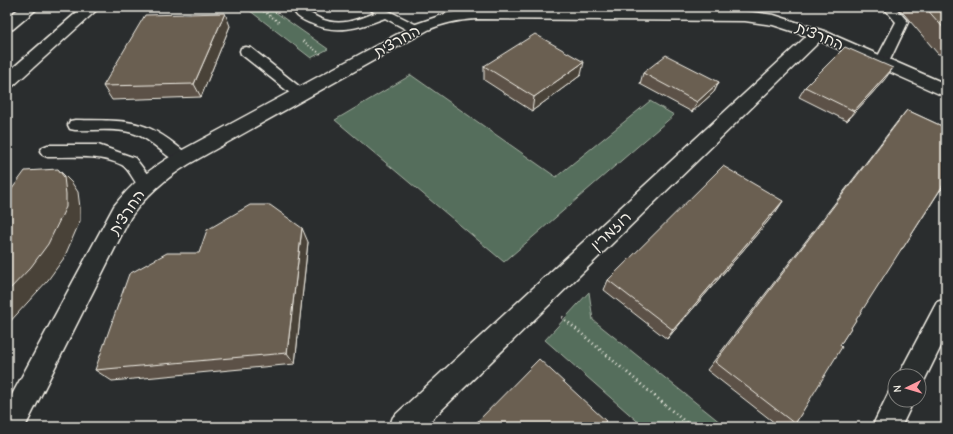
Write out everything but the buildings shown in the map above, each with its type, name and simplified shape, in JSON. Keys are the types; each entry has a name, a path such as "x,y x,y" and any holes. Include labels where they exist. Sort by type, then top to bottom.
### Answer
{"street":[{"path":"7,26 31,7"},
{"path":"7,82 92,7"},
{"name":"החרצית","path":"10,427 120,216 133,197 146,184 162,170 417,30 442,19 468,15 745,16 781,22 818,34 946,91"},
{"name":"רוזמרין","path":"403,427 818,34"},
{"path":"916,368 946,310"},
{"path":"886,427 896,408"}],"lane":[{"path":"372,7 417,30"},
{"path":"882,62 902,22 889,7"},
{"path":"301,13 316,23 336,27 354,25 385,14"},
{"path":"246,50 300,94"},
{"path":"75,125 123,126 142,130 158,139 182,159"},
{"path":"48,151 98,151 129,162 146,184"}],"path":[{"path":"540,298 691,427"}],"green space":[{"path":"245,7 268,7 328,49 311,58"},
{"path":"411,75 556,177 650,101 674,115 504,262 335,120"},
{"path":"589,292 593,320 726,427 644,427 545,340"}]}
